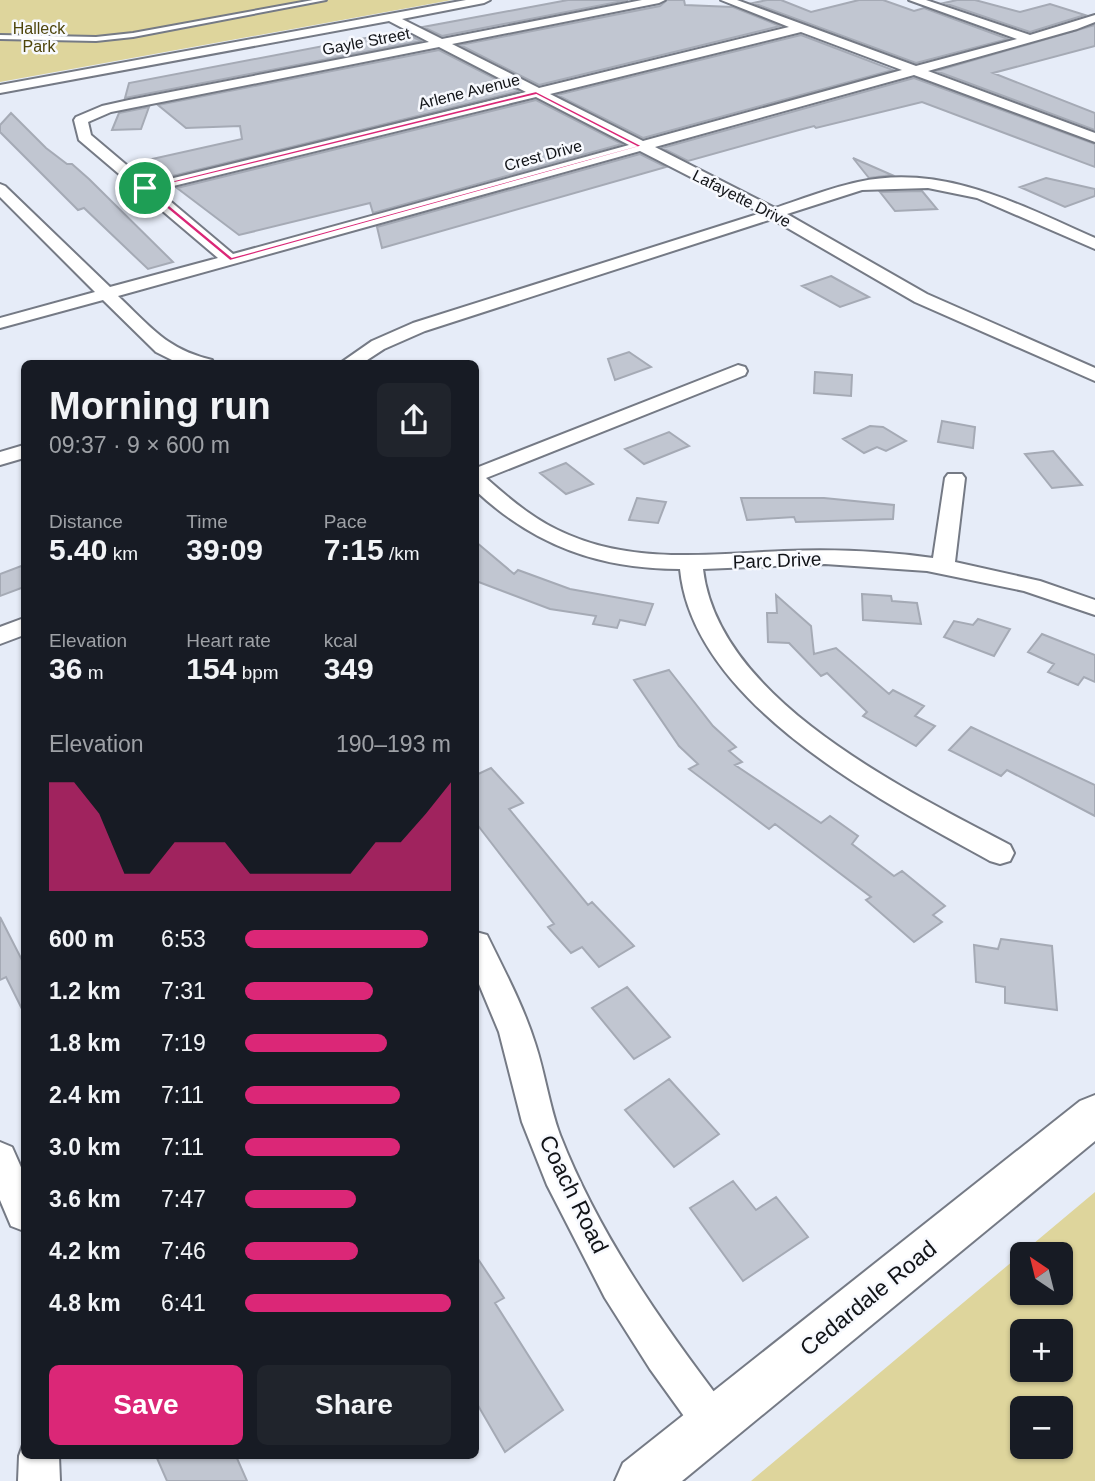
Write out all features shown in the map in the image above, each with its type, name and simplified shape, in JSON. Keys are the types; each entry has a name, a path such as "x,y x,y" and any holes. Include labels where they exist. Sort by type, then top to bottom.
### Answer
{"street":[{"path":"0,89 484,0"},
{"name":"Gayle Street","path":"145,188 84,137 73,120 129,104 659,0"},
{"path":"727,0 1095,138"},
{"path":"915,0 1030,39"},
{"name":"Lafayette Drive","path":"390,17 773,213 921,298 1095,375"},
{"name":"Crest Drive","path":"0,323 1095,19"},
{"name":"Arlene Avenue","path":"145,188 801,28"},
{"path":"354,360 378,345 419,327 860,186 888,182 928,182 955,186 990,197 1095,244"},
{"path":"145,188 230,259"},
{"path":"0,189 162,348 187,360"},
{"path":"479,476 737,372"},
{"path":"0,459 21,452"},
{"path":"943,567 955,478"},
{"name":"Parc Drive","path":"479,480 522,520 570,545 624,559 691,564 825,557 882,560 943,567 1012,582 1095,608"},
{"path":"691,564 696,597 713,634 746,681 796,730 873,782 1000,853"},
{"path":"0,636 21,627"},
{"name":"Coach Road","path":"479,951 515,1031 543,1133 576,1206 630,1304 679,1379 713,1423"},
{"name":"Cedardale Road","path":"641,1481 1095,1115"},
{"path":"0,1158 21,1207"},
{"path":"39,1459 39,1481"}],"lane":[{"path":"0,37 86,39 133,35 323,0"}],"green space":[{"name":"Halleck Park","path":"0,0 452,0 0,82"},
{"path":"1095,1192 1095,1481 751,1481 1010,1263 1010,1306 1073,1306 1073,1242 1035,1242"}],"building":[{"path":"568,0 628,0 442,36 423,27"},
{"path":"667,0 684,0 685,5 733,7 780,26 539,85 460,45 660,6"},
{"path":"781,0 811,12 859,0 883,0 914,11 924,8 1008,39 916,63 753,3"},
{"path":"975,0 1020,12 1050,4 1085,15 1030,32 944,3"},
{"path":"1095,25 1095,46 993,73 1095,113 1095,130 936,71"},
{"path":"402,31 421,41 125,98 129,83"},
{"path":"801,35 893,70 643,138 557,95"},
{"path":"439,50 519,91 164,178 143,161 242,139 240,126 186,128 158,105"},
{"path":"914,78 1095,144 1095,167 922,102 816,128 814,126 688,161 662,148"},
{"path":"536,100 622,144 373,213 370,203 239,235 177,188"},
{"path":"149,107 141,129 112,130 119,113"},
{"path":"11,113 46,148 67,164 72,164 89,179 173,262 148,269 84,208 78,210 0,132 0,125"},
{"path":"640,154 666,167 382,248 377,227"},
{"path":"853,158 892,175 869,178"},
{"path":"1046,178 1095,189 1095,196 1065,207 1020,187"},
{"path":"922,191 937,209 895,211 880,192"},
{"path":"831,276 869,297 840,307 802,286"},
{"path":"629,352 651,367 615,380 608,359"},
{"path":"815,372 852,375 851,396 814,393"},
{"path":"942,421 975,427 973,448 938,442"},
{"path":"870,426 883,427 906,441 886,451 877,447 864,453 843,439"},
{"path":"669,432 689,446 644,464 625,449"},
{"path":"1053,451 1082,485 1052,488 1025,454"},
{"path":"566,463 593,484 566,494 540,473"},
{"path":"637,498 666,502 658,523 629,520"},
{"path":"741,498 824,498 894,505 893,519 796,522 794,517 747,520"},
{"path":"479,545 514,574 518,570 570,589 653,604 645,625 620,620 617,628 593,624 596,616 550,609 479,582"},
{"path":"21,566 21,588 0,596 0,574"},
{"path":"862,594 891,596 892,601 917,603 921,624 863,620"},
{"path":"776,595 811,626 814,654 836,648 889,694 893,690 924,706 915,716 935,726 916,746 863,716 867,712 827,673 821,676 789,643 768,642 767,613 777,613"},
{"path":"978,619 1010,629 994,656 944,637 954,621 973,625"},
{"path":"1042,634 1095,655 1095,682 1084,677 1078,685 1048,672 1054,664 1028,652"},
{"path":"669,670 713,726 736,747 729,751 742,762 735,765 821,823 830,816 858,836 852,844 894,876 902,871 945,906 933,915 942,922 914,942 866,900 871,897 775,824 769,829 689,769 698,764 679,746 634,680"},
{"path":"971,727 1095,785 1095,816 1007,770 1001,776 949,750"},
{"path":"491,768 523,803 509,809 588,905 592,902 634,946 599,967 582,947 571,953 548,927 554,924 479,827 479,774"},
{"path":"0,917 21,958 21,1007 6,977 0,980"},
{"path":"1001,939 1052,946 1057,1010 1005,1003 1005,987 976,982 974,945 998,949"},
{"path":"627,987 670,1037 634,1059 592,1008"},
{"path":"669,1079 719,1134 674,1167 625,1110"},
{"path":"733,1181 756,1210 776,1197 808,1237 743,1281 690,1208"},
{"path":"479,1260 504,1298 495,1303 563,1410 505,1452 479,1407"},
{"path":"157,1459 237,1459 247,1481 167,1481"}],"route":[{"path":"536,93 640,146 230,259 145,188 536,93"}]}
